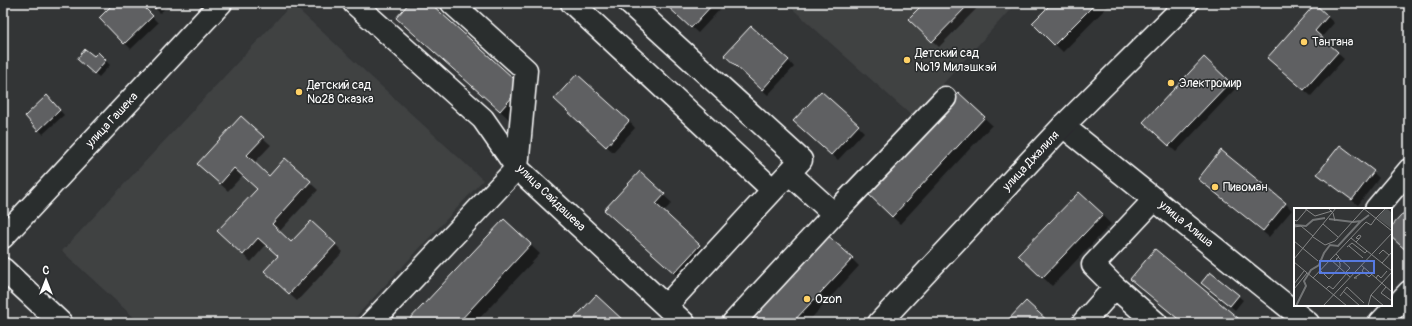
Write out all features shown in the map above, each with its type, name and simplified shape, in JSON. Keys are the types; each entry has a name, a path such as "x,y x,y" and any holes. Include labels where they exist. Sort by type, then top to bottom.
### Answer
{"street":[{"name":"улица Гашека","path":"3,237 222,3"},
{"name":"улица Сайдашева","path":"354,3 483,119 517,168 684,323"},
{"path":"371,323 517,168 526,70 452,3"},
{"path":"572,3 773,190"},
{"path":"629,3 801,160 666,306"},
{"name":"улица Джалиля","path":"879,323 1063,126 1187,3"},
{"path":"733,323 834,214 945,98"},
{"name":"улица Алиша","path":"1063,126 1299,313"},
{"path":"1377,208 1409,170"},
{"path":"789,173 834,214"},
{"path":"1155,199 1093,265 1115,287 1156,323"},
{"path":"3,269 61,323"},
{"path":"1082,323 1115,287"},
{"path":"1380,323 1409,292"}],"shaded area":[{"name":"Детский сад №19 Милэшкэй","path":"786,3 1016,3 913,117"},
{"name":"Детский сад №28 Сказка","path":"292,4 483,180 350,323 140,323 62,251"}],"building":[{"path":"114,3 140,3 153,16 124,44 99,18"},
{"path":"149,3 162,3 155,9"},
{"path":"409,3 430,3 522,86 500,111 396,18"},
{"path":"664,3 714,3 691,28"},
{"path":"924,3 970,3 932,42 908,19"},
{"path":"1052,3 1096,3 1054,45 1032,23"},
{"name":"Тантана","path":"1315,4 1328,16 1315,31 1338,52 1304,90 1267,58"},
{"path":"751,26 789,60 762,90 724,55"},
{"path":"85,49 94,56 98,52 106,60 94,74 77,59"},
{"path":"1204,57 1230,82 1169,146 1143,122"},
{"path":"577,74 629,121 606,147 554,99"},
{"path":"821,91 859,125 831,155 793,121"},
{"path":"958,92 985,117 892,217 865,191"},
{"path":"47,95 60,110 38,131 25,116"},
{"path":"241,116 264,137 247,155 269,176 285,158 311,181 272,224 291,242 311,221 336,244 289,294 264,271 278,256 258,238 243,255 217,231 257,189 234,168 220,184 197,164"},
{"path":"1340,145 1374,171 1352,200 1317,174"},
{"path":"1221,150 1286,203 1263,231 1198,179"},
{"path":"640,171 665,194 656,204 700,245 674,273 604,210"},
{"path":"1079,192 1103,214 1042,278 1018,255"},
{"path":"1409,207 1409,253 1392,238 1392,226"},
{"path":"504,219 531,244 458,323 406,323"},
{"path":"824,232 853,258 792,323 740,323"},
{"path":"1155,249 1244,323 1183,323 1130,279"},
{"path":"1210,272 1239,295 1230,306 1201,283"},
{"path":"596,295 624,321 621,323 570,323"},
{"path":"1026,301 1050,323 1005,323"}],"waterway":[{"path":"3,8 5,3"}],"place":[{"name":"Тантана","path":"1304,42"},
{"name":"Детский сад №19 Милэшкэй","path":"907,60"},
{"name":"Электромир","path":"1171,83"},
{"name":"Детский сад №28 Сказка","path":"299,92"},
{"name":"Пивоман","path":"1215,187"},
{"name":"Ozon","path":"807,299"}]}
